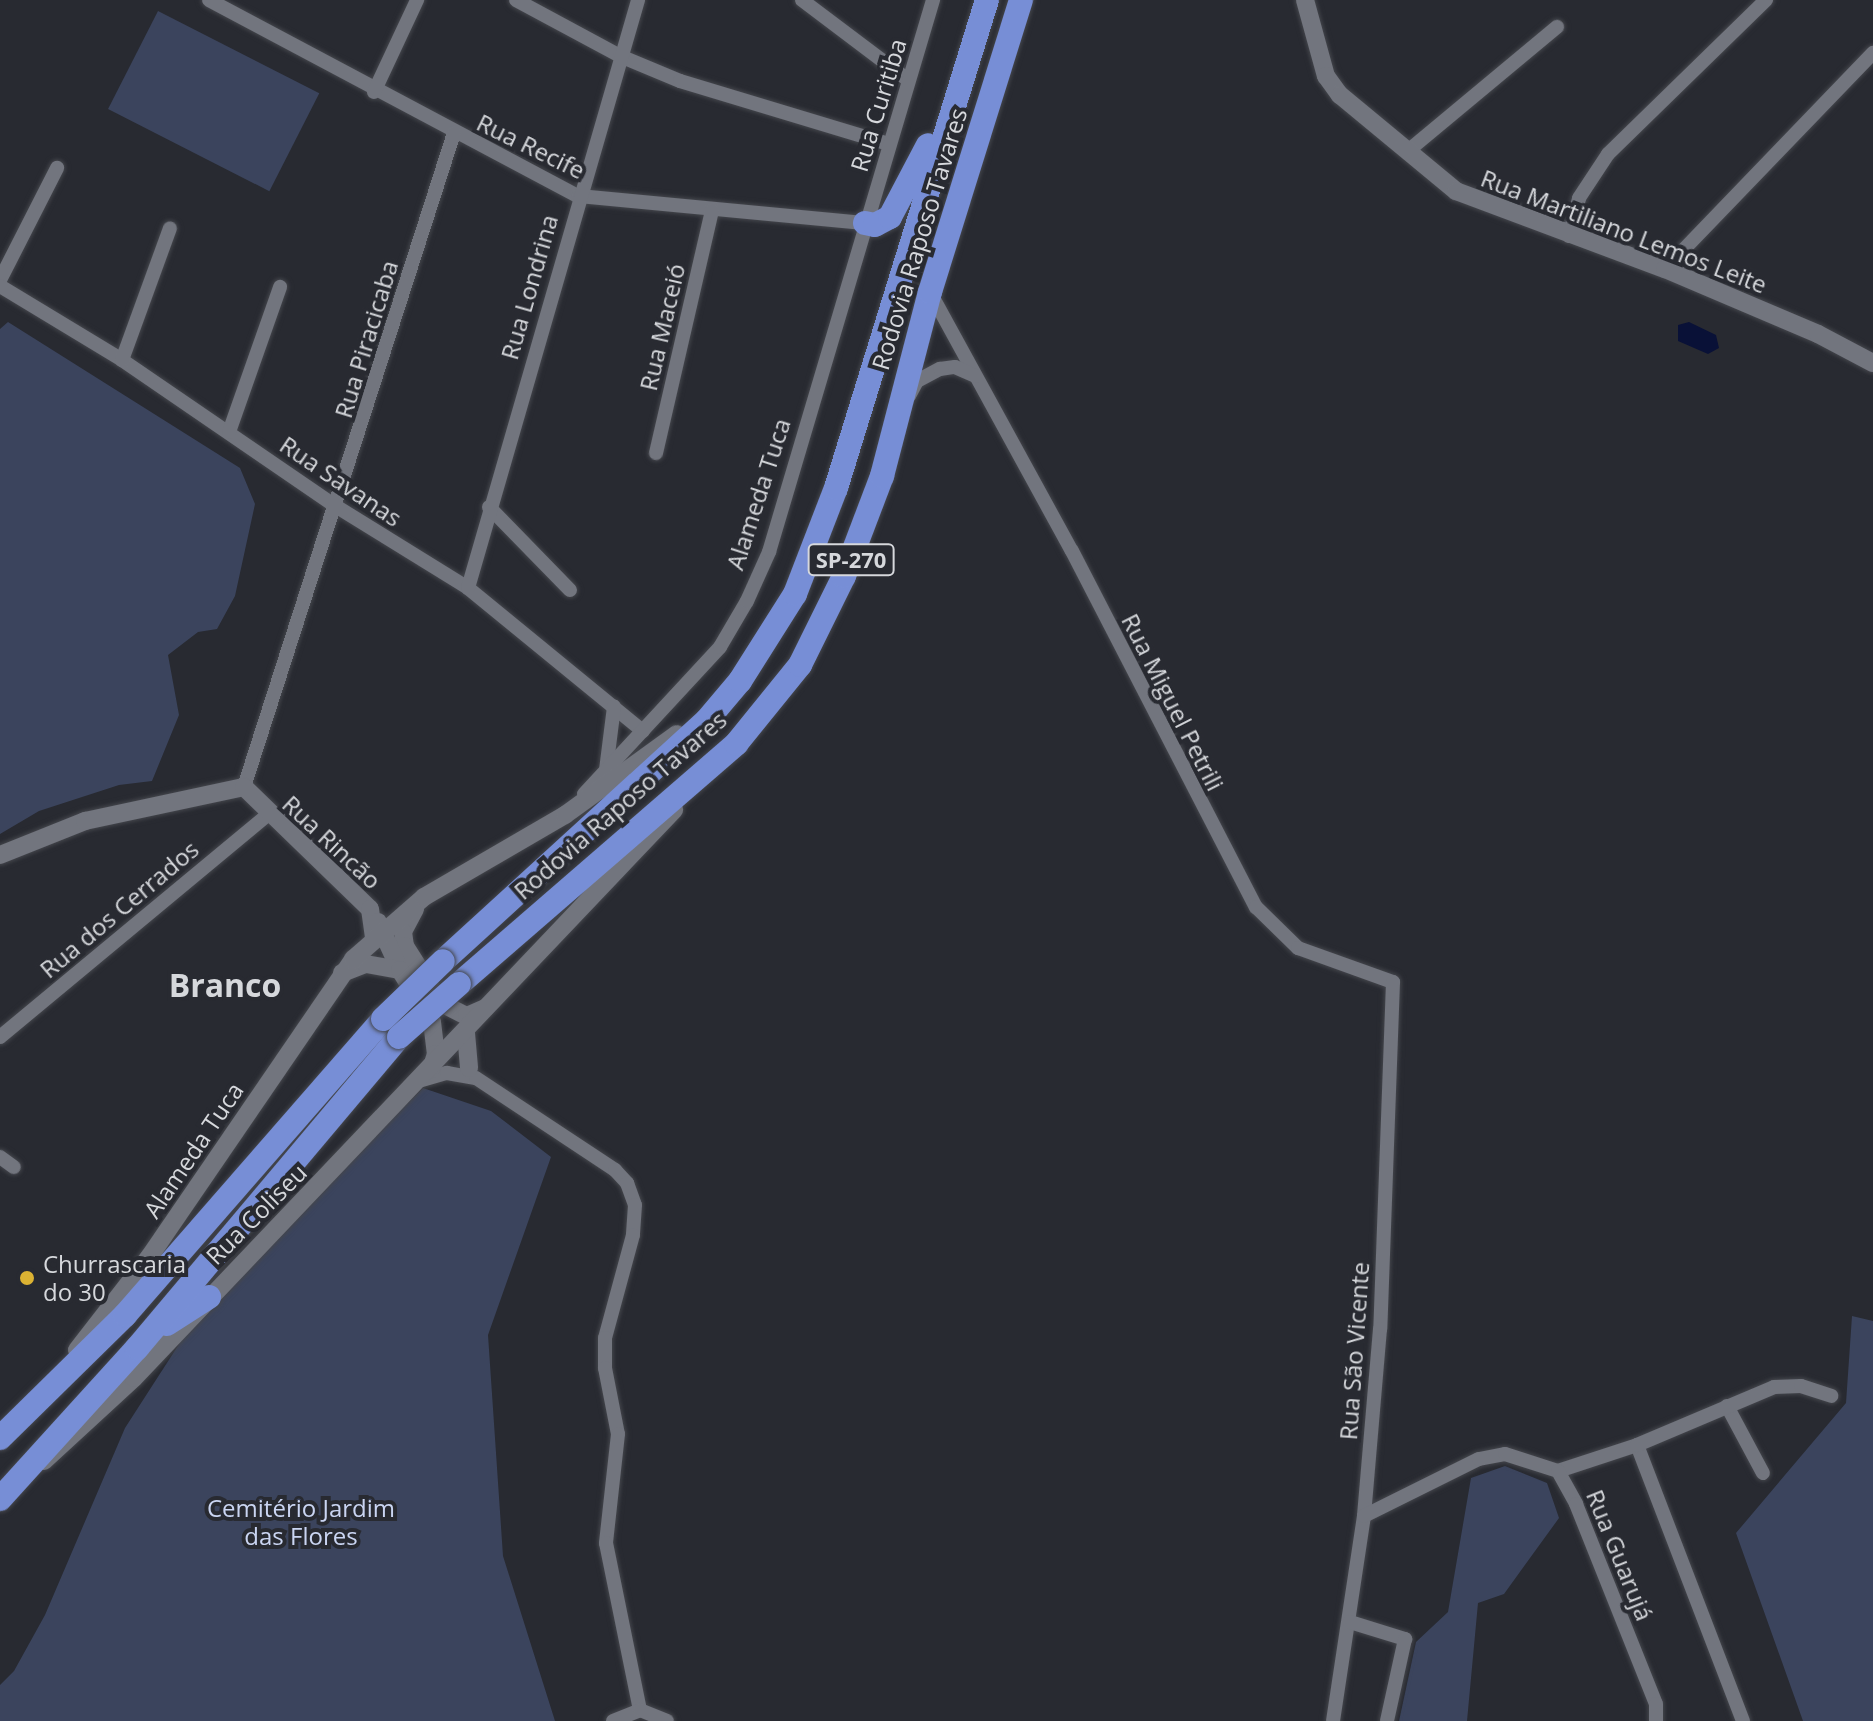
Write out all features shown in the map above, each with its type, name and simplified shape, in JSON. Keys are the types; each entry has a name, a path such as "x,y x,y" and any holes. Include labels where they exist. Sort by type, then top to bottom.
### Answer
{"highway":[{"name":"Rodovia Raposo Tavares","path":"0,1438 167,1269 383,1019 443,961 675,753 740,681 795,594 813,554 987,0"},
{"name":"Rodovia Raposo Tavares","path":"0,1499 148,1336 399,1037 736,744 800,665 823,623 864,527 930,292 1021,0"},
{"path":"865,223 875,225 890,217 952,105"},
{"path":"148,1336 209,1297"}],"street":[{"name":"Rua Recife","path":"209,0 374,92 578,196 865,223"},
{"path":"374,92 417,0"},
{"path":"516,0 620,56 680,81 889,144"},
{"name":"Rua Londrina","path":"468,588 578,196 638,0"},
{"path":"802,0 908,80"},
{"name":"Rua Curitiba","path":"865,223 933,0"},
{"name":"Rua Martiliano Lemos Leite","path":"1305,0 1326,76 1456,191 1569,236 1665,269 1873,363"},
{"path":"1569,236 1579,198 1608,154 1766,0"},
{"path":"1408,151 1557,27"},
{"path":"1665,269 1873,53"},
{"name":"Rua Piracicaba","path":"244,787 337,507 454,133"},
{"path":"0,283 57,168"},
{"name":"Rua Maceió","path":"656,453 712,210"},
{"name":"Alameda Tuca","path":"565,815 720,647 747,601 769,552 865,223"},
{"path":"122,360 170,228"},
{"name":"Rua Savanas","path":"0,283 122,360 337,507 468,588 643,731"},
{"path":"229,432 280,287"},
{"name":"Rua Miguel Petrili","path":"930,292 1072,551 1256,907 1298,948 1393,982"},
{"path":"895,416 917,381 930,374 955,367 975,376"},
{"path":"489,507 570,590"},
{"name":"Alameda Tuca","path":"41,1397 150,1256 342,973 378,934 424,897 565,815 672,738 740,681"},
{"path":"605,771 614,707"},
{"name":"Rua Coliseu","path":"23,1477 85,1428 427,1074 736,744"},
{"path":"0,855 85,821 244,787"},
{"name":"Rua Rincão","path":"244,787 267,815 370,909"},
{"name":"Rua dos Cerrados","path":"0,1037 267,815"},
{"path":"424,897 403,932 416,968 452,1013 472,1015 492,1003"},
{"path":"403,914 370,909 378,934 432,1022 436,1054 427,1074 472,1073 615,1170 627,1183 635,1205 633,1235 605,1338 605,1368 618,1434 606,1534 640,1710"},
{"path":"342,973 366,964 400,970"},
{"name":"Rua São Vicente","path":"1333,1721 1364,1516 1380,1329 1393,982"},
{"path":"432,1022 459,1040 472,1073"},
{"path":"0,1157 14,1167"},
{"path":"1558,1471 1637,1445 1727,1406 1788,1385 1831,1396"},
{"path":"1727,1406 1763,1473"},
{"path":"1637,1445 1743,1721"},
{"name":"Rua Guarujá","path":"1364,1516 1492,1456 1527,1457 1558,1471 1576,1504 1656,1704 1656,1721"},
{"path":"1350,1622 1398,1635 1406,1643 1387,1721"},
{"path":"613,1721 640,1710 667,1721"}],"green space":[{"path":"158,11 319,93 269,191 108,109"},
{"path":"8,322 240,468 255,504 235,596 217,629 198,632 168,655 179,715 152,781 119,785 39,811 0,834 0,329"},
{"name":"Cemitério Jardim das Flores","path":"423,1088 491,1111 551,1157 488,1335 503,1556 555,1721 0,1721 0,1685 14,1671 45,1615 125,1428 201,1310"},
{"path":"1852,1316 1873,1321 1873,1721 1803,1721 1736,1533 1846,1403"},
{"path":"1505,1466 1547,1483 1559,1518 1504,1594 1478,1603 1467,1721 1399,1721 1416,1642 1448,1612 1471,1478"}],"shaded area":[{"path":"1689,322 1716,335 1719,348 1708,354 1678,341 1678,325"}],"place":[{"name":"Churrascaria do 30","path":"27,1278"}],"district":[{"name":"Branco","path":"225,985"}]}
